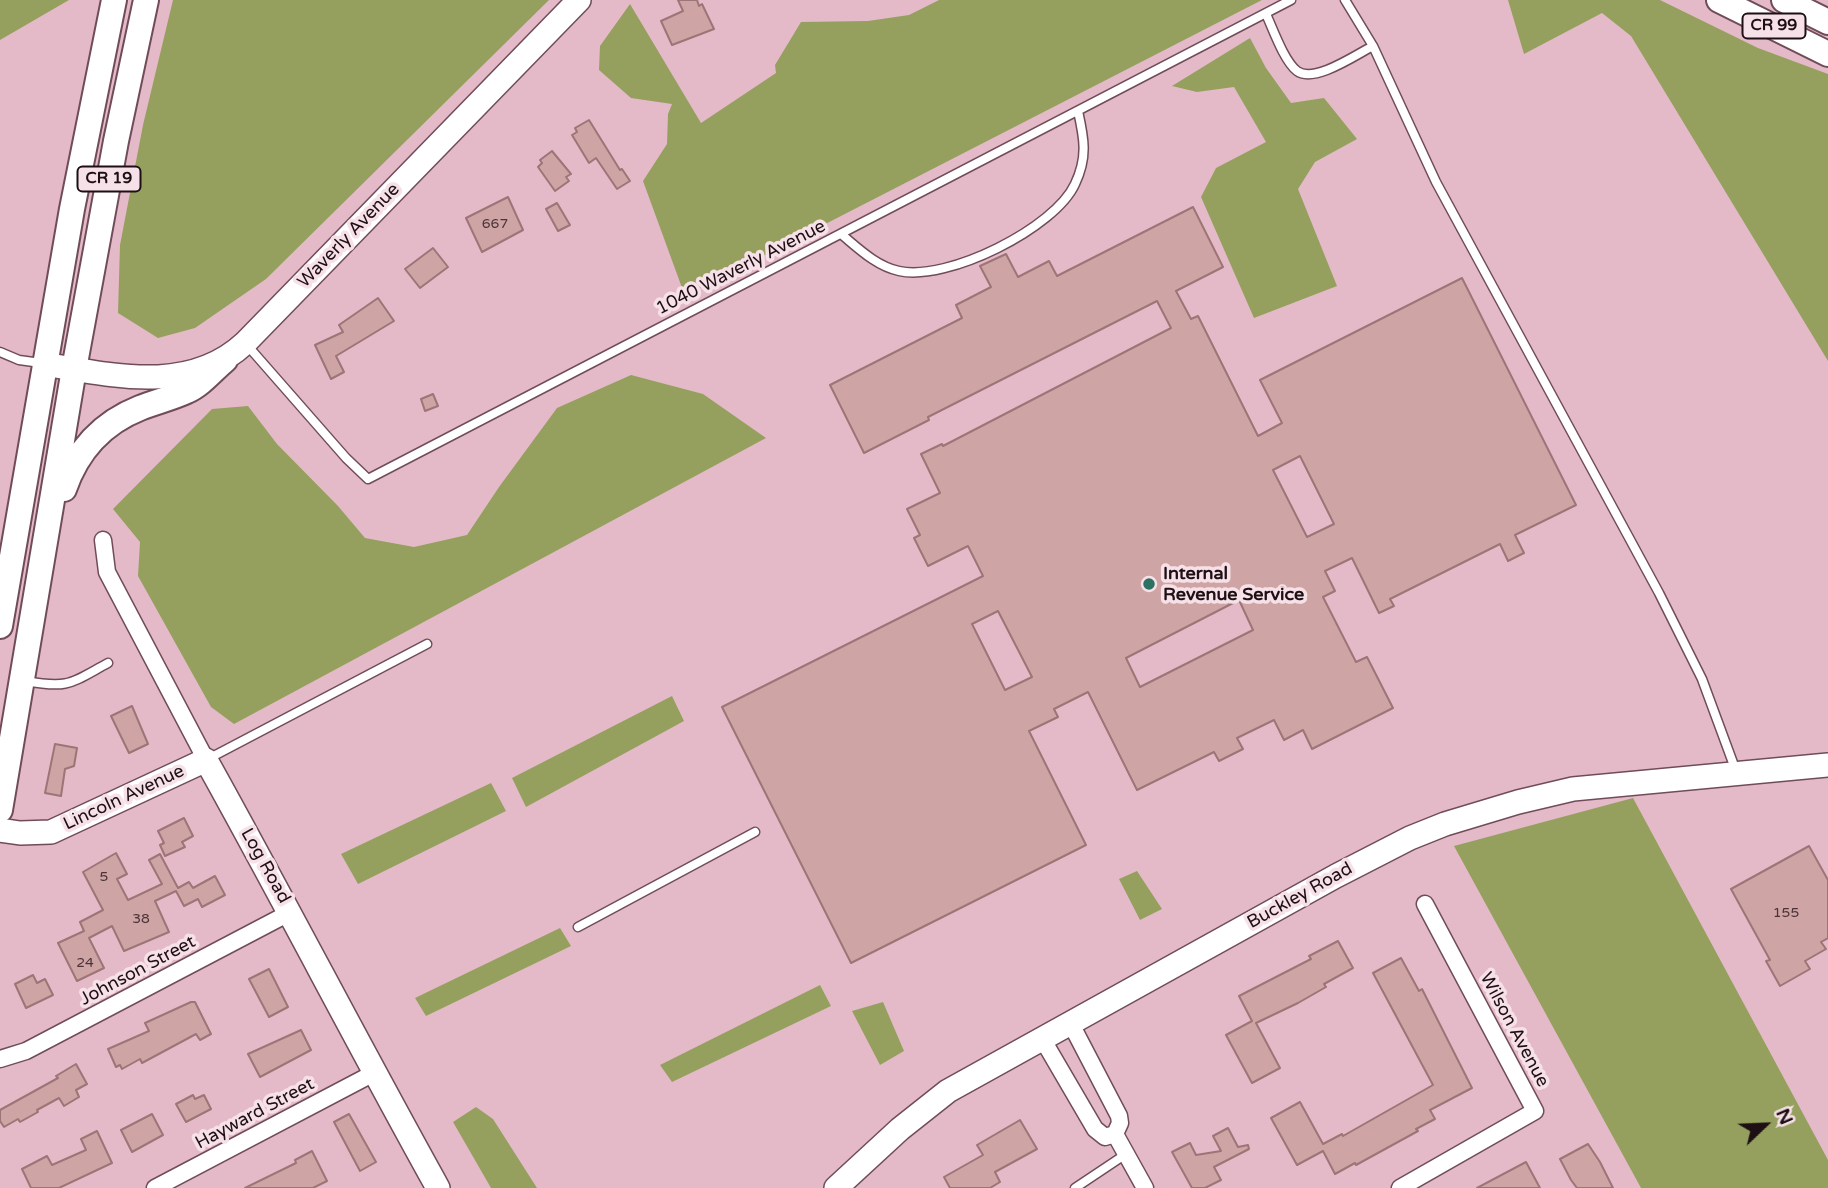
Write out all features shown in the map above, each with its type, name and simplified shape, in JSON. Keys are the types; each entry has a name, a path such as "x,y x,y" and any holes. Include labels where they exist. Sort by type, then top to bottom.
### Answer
{"main road":[{"name":"CR 19","path":"0,626 44,364 87,128 114,0"},
{"name":"CR 19","path":"0,810 74,369 116,141 146,0"},
{"name":"CR 99","path":"1719,0 1828,54"},
{"name":"CR 99","path":"1784,0 1828,22"},
{"path":"1816,0 1828,9"},
{"path":"44,546 70,472 90,441 119,418 190,390 225,359"}],"street":[{"name":"Waverly Avenue","path":"44,364 134,377 162,377 202,369 225,359 245,343 579,0"},
{"name":"Log Road","path":"103,540 107,572 438,1188"},
{"name":"Lincoln Avenue","path":"0,830 20,833 51,832 206,760"},
{"name":"Buckley Road","path":"836,1188 900,1129 948,1091 1356,865 1410,838 1506,805 1573,789 1828,765"},
{"name":"Wilson Avenue","path":"1400,1188 1535,1111 1425,904"},
{"name":"Johnson Street","path":"0,1059 26,1051 291,912"},
{"path":"1071,1024 1119,1116 1120,1123 1115,1135"},
{"path":"1043,1040 1095,1129 1105,1137 1115,1135"},
{"name":"Hayward Street","path":"155,1188 374,1073"},
{"path":"1115,1135 1144,1188"}],"lane":[{"name":"1040 Waverly Avenue","path":"245,343 346,458 368,479 1291,0"},
{"path":"1345,0 1373,46 1436,181 1672,617 1702,679 1737,773"},
{"path":"1266,13 1289,61 1297,71 1305,75 1322,73 1373,46"},
{"path":"841,234 881,265 913,273 936,271 968,262 1036,227 1074,186 1082,164 1085,144 1078,111"},
{"path":"0,352 19,360 44,364"},
{"path":"206,760 427,643"},
{"path":"22,680 56,686 69,684 108,663"},
{"path":"578,927 755,832"},
{"path":"1075,1188 1126,1154"}],"green space":[{"path":"0,0 69,0 0,40"},
{"path":"173,0 549,0 266,279 195,328 158,338 118,313 120,245 143,125"},
{"path":"939,0 1262,0 685,296 643,181 667,144 668,114 672,104 631,98 599,70 600,46 630,4 701,123 776,73 775,65 801,22 868,21 909,15"},
{"path":"1508,0 1660,0 1758,48 1828,74 1828,361 1631,36 1602,13 1524,54"},
{"path":"1250,38 1266,68 1291,103 1324,98 1357,139 1315,162 1298,189 1337,286 1254,318 1201,197 1216,168 1266,142 1234,87 1197,92 1172,86"},
{"path":"631,375 703,394 766,438 234,724 211,707 138,576 140,542 113,509 212,409 248,406 277,444 338,506 365,538 414,547 467,535 557,408"},
{"path":"672,696 684,721 526,807 512,778"},
{"path":"491,783 506,811 358,884 341,854"},
{"path":"1633,798 1828,1160 1828,1188 1641,1188 1454,846"},
{"path":"1137,871 1162,909 1140,920 1119,879"},
{"path":"560,928 571,946 426,1016 415,998"},
{"path":"820,985 831,1006 672,1082 660,1065"},
{"path":"883,1002 904,1051 880,1065 852,1011"},
{"path":"476,1107 493,1119 537,1188 491,1188 453,1122"}],"building":[{"path":"678,0 697,0 699,6 702,4 714,29 672,45 661,21 683,11"},
{"path":"589,120 620,170 622,169 630,181 617,189 596,158 589,163 572,135 577,132 575,128"},
{"path":"552,151 571,174 566,177 569,181 555,191 538,167 542,163 540,160"},
{"path":"508,197 523,230 482,252 466,218"},
{"path":"557,203 570,225 558,231 546,209"},
{"name":"Internal Revenue Service","path":"1193,207 1223,267 1176,291 1191,319 1198,316 1258,436 1282,423 1260,380 1462,278 1576,505 1515,535 1524,553 1508,561 1500,544 1390,599 1394,606 1379,613 1352,558 1325,571 1335,591 1323,597 1356,662 1367,657 1393,708 1312,749 1303,730 1284,740 1274,720 1237,738 1243,749 1219,761 1214,752 1137,790 1088,692 1054,709 1058,717 1029,731 1086,845 851,963 722,707 983,576 968,546 928,566 914,538 920,535 907,509 940,493 921,454 942,444 943,446 1171,328 1157,301 928,417 929,420 864,453 830,385 962,318 956,305 991,287 980,266 1006,254 1018,277 1049,261 1057,276","holes":["1300,456 1334,524 1307,537 1273,470","1239,600 1253,630 1140,687 1126,658","998,611 1032,677 1005,690 972,624"]},
{"path":"433,248 448,267 420,288 405,269"},
{"path":"378,298 394,321 336,356 344,372 331,379 315,345 343,332 339,325"},
{"path":"433,394 438,406 425,411 421,399"},
{"path":"132,706 148,744 129,753 111,716"},
{"path":"55,744 77,748 74,766 65,769 61,796 45,793"},
{"path":"184,818 193,836 182,842 185,847 165,856 160,845 164,843 158,831"},
{"path":"1809,846 1828,880 1828,938 1821,942 1826,949 1805,961 1810,969 1780,986 1766,961 1770,960 1731,889"},
{"path":"116,853 127,874 117,879 128,900 162,884 149,860 160,854 178,888 189,882 193,888 215,876 225,895 202,907 198,899 184,906 176,891 155,901 169,932 124,951 112,926 89,938 104,968 77,981 58,943 84,931 80,922 103,910 83,872"},
{"path":"1338,941 1353,968 1298,1003 1256,1023 1280,1068 1252,1083 1226,1035 1252,1021 1239,996 1311,959 1309,956"},
{"path":"1401,958 1419,991 1422,989 1472,1088 1430,1110 1435,1119 1416,1129 1418,1131 1356,1165 1355,1163 1335,1174 1323,1151 1297,1165 1271,1118 1300,1102 1323,1144 1342,1134 1343,1136 1433,1085 1373,973"},
{"path":"269,969 288,1007 269,1017 249,979"},
{"path":"33,975 37,983 45,979 53,995 26,1008 15,984"},
{"path":"195,1002 211,1034 200,1040 196,1034 142,1063 140,1059 122,1069 120,1065 116,1067 108,1049 149,1031 145,1023"},
{"path":"301,1030 311,1050 260,1077 248,1054"},
{"path":"76,1064 87,1084 76,1090 79,1097 64,1106 59,1098 20,1122 18,1119 4,1127 0,1121 0,1110 58,1078 56,1076"},
{"path":"193,1095 195,1099 204,1095 211,1109 186,1122 176,1104"},
{"path":"152,1114 163,1135 132,1152 121,1130"},
{"path":"349,1114 376,1162 360,1171 334,1122"},
{"path":"1020,1120 1037,1149 995,1172 1000,1182 990,1188 950,1188 944,1177 983,1155 977,1145"},
{"path":"1228,1128 1238,1147 1248,1145 1249,1149 1214,1167 1221,1180 1205,1188 1192,1188 1172,1152 1190,1143 1196,1155 1221,1151 1213,1136"},
{"path":"97,1131 112,1163 59,1188 31,1188 22,1169 47,1156 52,1165 86,1150 81,1139"},
{"path":"1588,1144 1613,1188 1577,1188 1571,1180 1560,1159"},
{"path":"312,1151 327,1181 313,1188 245,1188 296,1163 295,1160"},
{"path":"1526,1162 1540,1188 1477,1188"}],"place":[{"name":"Internal Revenue Service","path":"1149,584"}]}
